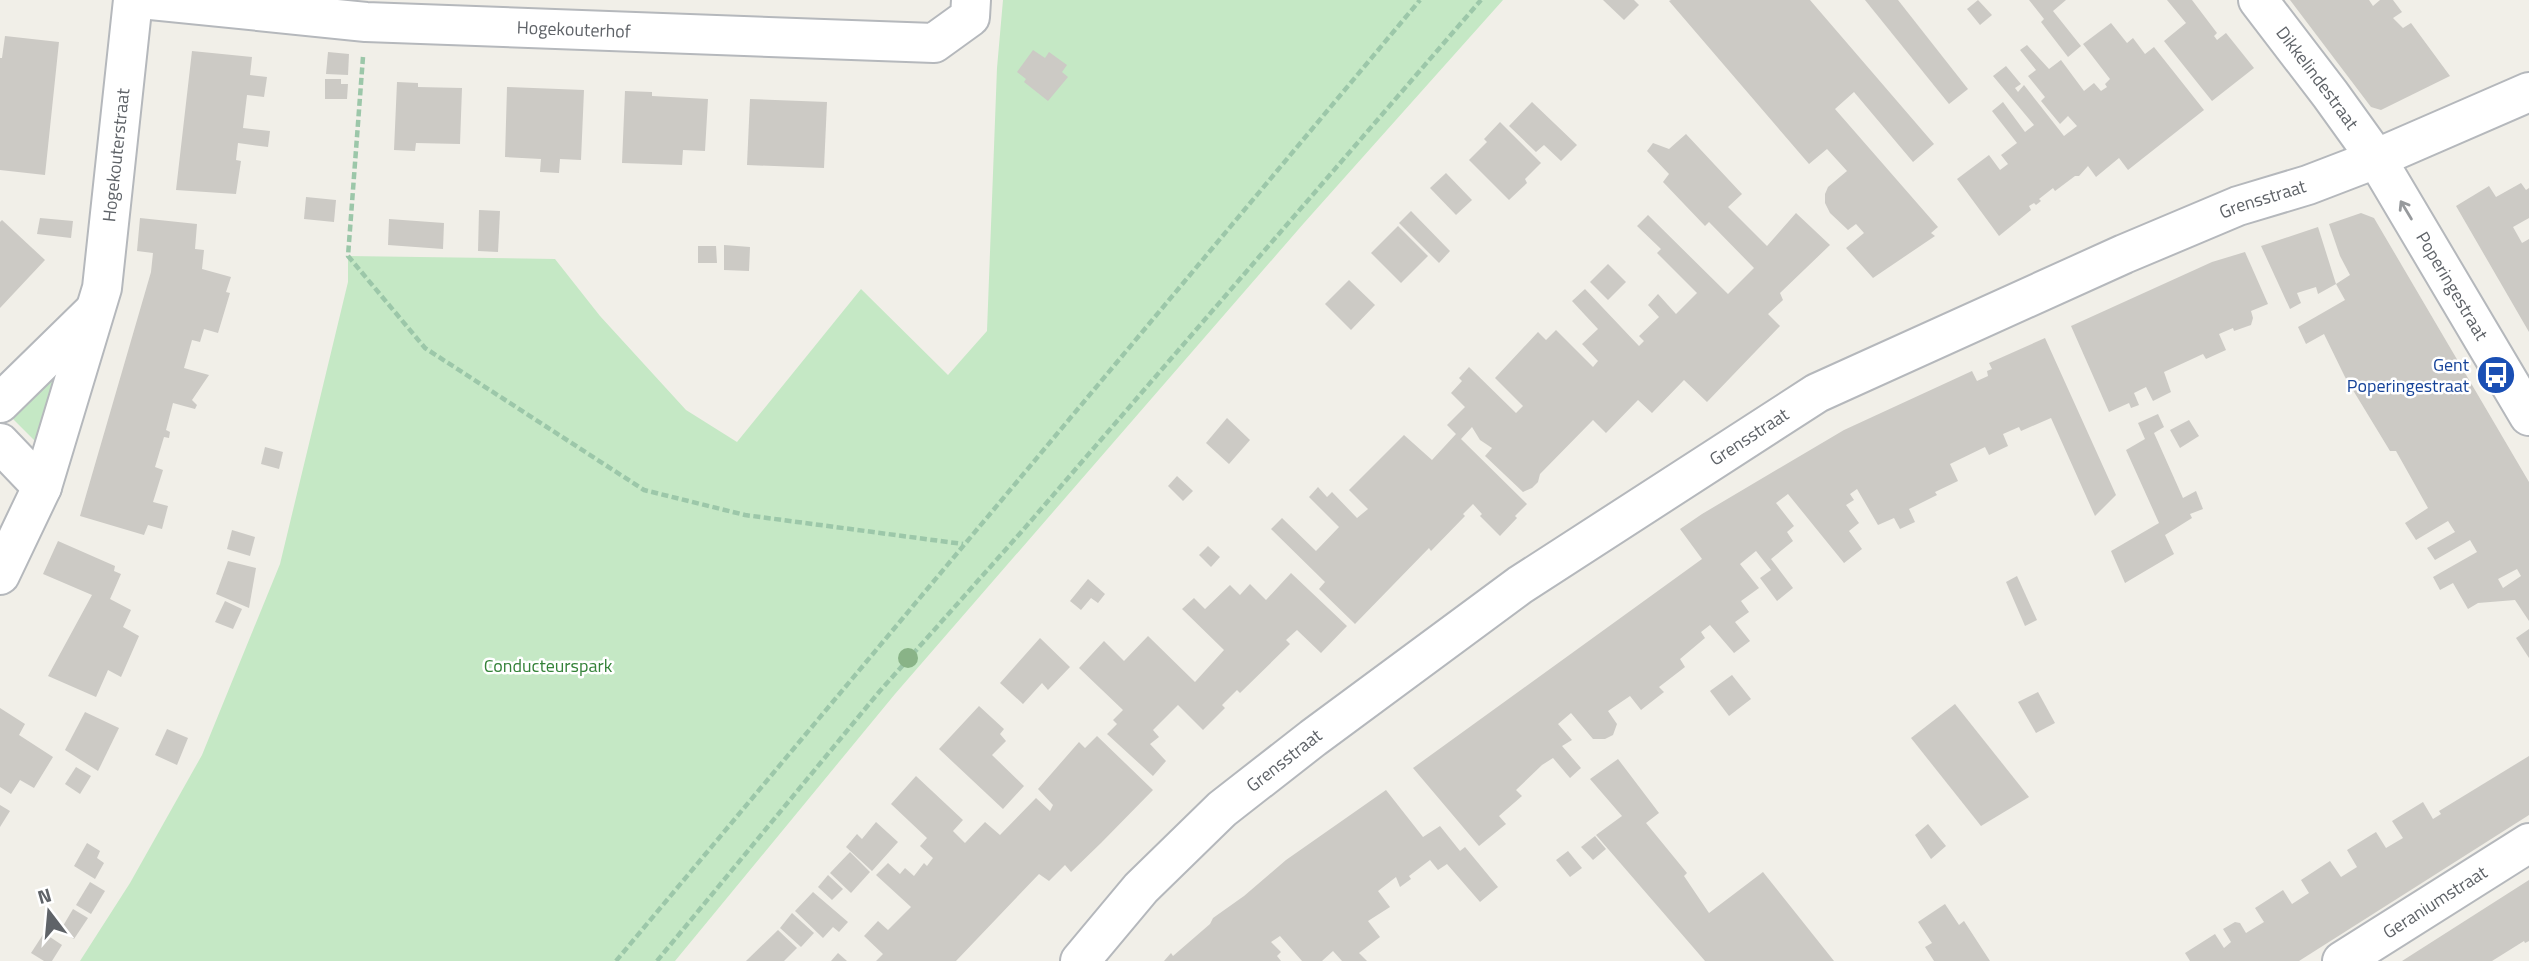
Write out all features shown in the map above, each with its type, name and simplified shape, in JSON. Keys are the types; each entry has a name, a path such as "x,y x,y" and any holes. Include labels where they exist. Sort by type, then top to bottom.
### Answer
{"street":[{"name":"Hogekouterstraat","path":"0,575 42,487 102,288 133,0"},
{"name":"Hogekouterhof","path":"152,0 366,22 934,43 970,17 971,0"},
{"name":"Dikkelindestraat","path":"2258,0 2376,158"},
{"name":"Grensstraat","path":"1080,961 1141,888 1222,809 1313,738 1520,585 1817,393 2124,254 2238,206 2308,186 2529,92"},
{"name":"Poperingestraat","path":"2376,158 2529,416"},
{"path":"0,403 96,309"},
{"path":"0,443 42,487"},
{"name":"Geraniumstraat","path":"2342,961 2529,843"}],"path":[{"path":"616,961 1420,0"},
{"path":"657,961 879,692 1023,530 1480,0"},
{"path":"366,22 348,256 425,348 644,489 745,515 963,544"}],"green space":[{"name":"Conducteurspark","path":"1003,0 1503,0 1304,223 895,694 675,961 80,961 130,883 202,755 280,564 348,282 348,256 555,259 600,316 686,410 737,442 861,289 948,375 987,331 997,68"},
{"path":"60,365 38,444 11,417"}],"building":[{"path":"1603,0 1634,0 1639,5 1624,20"},
{"path":"1810,0 1934,144 1913,162 1854,92 1835,109 1938,227 1931,233 1935,236 1873,278 1846,248 1864,233 1856,224 1848,230 1830,213 1825,203 1828,187 1847,171 1827,149 1809,164 1669,1"},
{"path":"1865,0 1898,0 1968,89 1949,104"},
{"path":"1978,0 1992,15 1980,25 1967,9"},
{"path":"2029,0 2066,0 2053,11 2081,46 2068,57 2041,22 2044,19"},
{"path":"2167,0 2192,0 2217,33 2214,36 2217,40 2226,33 2254,68 2212,101 2164,41 2186,23"},
{"path":"2290,0 2369,0 2373,6 2380,0 2393,0 2402,12 2393,18 2403,28 2411,23 2450,76 2381,110 2371,107"},
{"path":"2111,23 2127,43 2133,38 2145,54 2154,47 2204,110 2128,170 2119,158 2096,177 2088,166 2079,176 2075,176 2055,191 2053,188 2039,199 2041,201 2036,205 2034,203 2029,206 2031,210 1999,236 1957,179 1989,155 2000,170 2008,164 2001,155 2017,143 1992,111 2003,102 2025,132 2034,125 1993,76 2006,66 2021,84 2015,88 2018,92 2024,85 2064,136 2077,126 2068,116 2060,124 2041,101 2045,97 2028,76 2036,70 2020,50 2027,45 2049,69 2061,60 2084,91 2094,83 2101,91 2107,87 2105,84 2110,79 2083,44"},
{"path":"5,36 59,42 45,175 0,170 0,58"},
{"path":"1033,50 1045,58 1049,52 1067,65 1062,72 1068,77 1048,101 1024,82 1026,79 1017,72"},
{"path":"192,51 252,57 250,75 267,77 264,97 247,95 243,128 270,131 268,147 238,143 236,160 241,161 236,194 176,190"},
{"path":"328,52 349,54 348,75 326,74"},
{"path":"325,79 341,79 341,84 348,84 347,99 325,99"},
{"path":"397,82 418,83 418,87 462,88 460,144 416,143 415,151 394,150"},
{"path":"507,87 584,90 581,160 560,159 559,173 540,172 541,159 505,157"},
{"path":"625,91 652,92 652,96 708,99 705,151 683,150 682,165 622,163"},
{"path":"750,99 827,102 824,168 747,165"},
{"path":"1532,102 1577,145 1561,161 1544,145 1536,152 1509,126"},
{"path":"1500,122 1541,163 1525,179 1527,183 1509,200 1469,160 1487,142 1484,139"},
{"path":"1686,134 1742,194 1728,207 1767,246 1796,213 1830,245 1780,293 1783,300 1768,314 1780,326 1707,402 1684,380 1652,413 1638,400 1606,433 1593,420 1540,474 1538,482 1523,492 1485,456 1492,448 1480,440 1472,427 1461,439 1527,504 1500,536 1480,516 1482,514 1473,504 1431,551 1429,548 1355,624 1319,589 1325,582 1271,529 1282,518 1316,551 1339,527 1309,497 1318,487 1327,497 1332,492 1357,518 1368,509 1349,490 1404,435 1432,460 1456,434 1447,425 1465,407 1451,393 1462,381 1459,378 1469,367 1516,413 1523,406 1495,378 1538,332 1546,340 1556,330 1593,367 1598,361 1582,344 1598,329 1572,301 1585,289 1639,346 1644,341 1639,336 1659,317 1648,305 1658,294 1676,314 1697,293 1657,253 1661,249 1637,226 1648,215 1728,294 1754,268 1709,222 1705,226 1663,182 1669,174 1647,151 1653,143 1669,149"},
{"path":"1446,173 1472,200 1456,215 1430,188"},
{"path":"2521,183 2526,190 2529,188 2529,218 2513,227 2522,243 2529,239 2529,332 2456,206 2489,186 2496,197"},
{"path":"306,197 336,200 334,222 304,219"},
{"path":"479,210 500,211 498,252 478,251"},
{"path":"1411,211 1450,251 1439,263 1399,223"},
{"path":"2361,213 2374,218 2529,482 2529,621 2515,600 2478,603 2468,609 2453,583 2440,590 2433,577 2477,552 2470,540 2435,560 2427,548 2455,532 2448,521 2416,540 2405,523 2428,508 2396,451 2390,451 2345,377 2324,334 2306,344 2298,327 2345,300 2336,284 2350,275 2329,224","holes":["2517,569 2521,576 2503,588 2498,579"]},
{"path":"40,218 73,221 71,238 37,234"},
{"path":"140,218 197,224 195,249 204,250 202,269 231,277 226,292 230,293 218,333 204,329 200,342 192,340 184,368 209,375 192,400 197,405 195,409 173,403 166,430 170,432 169,438 164,437 155,467 163,470 153,502 168,506 162,529 148,525 144,535 80,516 151,272 153,253 137,251"},
{"path":"389,219 444,223 443,249 388,245"},
{"path":"2,220 45,260 0,308 0,222"},
{"path":"1398,226 1428,256 1401,283 1371,253"},
{"path":"2318,227 2336,284 2318,294 2316,287 2297,293 2301,303 2290,309 2261,246"},
{"path":"724,245 750,247 749,271 724,270"},
{"path":"698,246 716,246 717,263 698,263"},
{"path":"2245,252 2268,304 2251,311 2251,325 2219,334 2226,350 2206,359 2203,354 2164,372 2171,392 2153,401 2146,387 2134,393 2139,405 2131,408 2129,403 2109,412 2071,326 2212,262"},
{"path":"1608,264 1626,282 1608,300 1590,282"},
{"path":"1349,280 1375,305 1351,330 1325,304"},
{"path":"2045,338 2116,495 2095,516 2051,418 2021,431 2019,427 2003,434 2008,446 1989,455 1985,447 1950,464 1958,481 1909,509 1915,522 1900,529 1894,518 1878,525 1857,489 1850,494 1854,500 1846,505 1859,523 1849,531 1862,549 1844,563 1788,494 1776,503 1794,526 1787,532 1793,541 1771,559 1793,588 1777,601 1760,578 1771,570 1756,551 1740,564 1759,588 1741,601 1749,612 1735,622 1750,641 1734,653 1710,625 1701,632 1705,638 1680,659 1685,667 1659,687 1664,692 1641,710 1630,696 1608,711 1617,724 1613,735 1605,739 1593,739 1571,713 1558,724 1572,740 1562,746 1581,768 1570,778 1553,758 1542,765 1516,790 1522,796 1499,816 1506,824 1479,846 1413,768 1702,559 1680,529 1702,514 1844,430 1972,371 1977,381 1988,376 1987,371 1992,369 1989,363"},
{"path":"2158,414 2164,427 2154,433 2183,498 2196,491 2203,509 2190,514 2192,518 2165,535 2174,554 2125,583 2111,551 2159,523 2126,450 2145,439 2138,423"},
{"path":"1227,418 1250,440 1229,464 1206,443"},
{"path":"2189,420 2199,436 2180,448 2170,430"},
{"path":"265,447 283,452 279,469 261,464"},
{"path":"1177,476 1193,491 1183,501 1168,486"},
{"path":"232,530 255,537 250,556 227,549"},
{"path":"58,541 115,566 114,571 121,574 110,599 131,610 123,627 139,636 121,677 108,670 96,697 48,676 92,595 43,574"},
{"path":"1208,546 1220,557 1211,567 1199,555"},
{"path":"228,561 256,568 249,608 216,594"},
{"path":"1291,573 1347,626 1321,653 1297,630 1286,640 1290,644 1240,693 1237,690 1222,705 1225,708 1203,730 1178,705 1153,730 1159,737 1150,744 1166,761 1153,776 1107,734 1117,724 1113,720 1123,710 1079,668 1104,641 1124,661 1148,636 1195,682 1224,650 1182,609 1194,598 1205,609 1230,585 1240,595 1250,584 1266,600"},
{"path":"2017,576 2037,620 2025,626 2006,582"},
{"path":"1088,579 1105,594 1098,603 1091,598 1081,610 1070,601"},
{"path":"225,601 242,609 233,629 215,622"},
{"path":"2529,629 2529,658 2516,638"},
{"path":"1040,638 1070,667 1048,690 1042,683 1023,704 1000,683"},
{"path":"1732,675 1751,699 1729,716 1710,691"},
{"path":"2038,692 2055,723 2036,733 2018,702"},
{"path":"1955,704 2029,797 1981,826 1911,738"},
{"path":"979,706 1004,729 1000,734 1006,741 992,755 1024,786 1003,809 939,749"},
{"path":"0,708 25,724 19,735 53,757 34,788 20,780 11,794 0,787"},
{"path":"85,712 119,728 98,771 65,750"},
{"path":"167,729 188,738 177,765 155,755"},
{"path":"1097,736 1153,790 1101,843 1071,872 1065,865 1049,881 1039,874 956,961 876,961 883,954 864,936 878,921 888,930 911,907 876,875 888,863 900,874 905,868 914,876 924,863 927,866 933,858 920,846 927,838 891,804 916,776 963,820 953,831 965,843 985,822 1000,835 1036,798 1050,811 1053,805 1038,789 1079,742 1085,748"},
{"path":"2529,756 2529,815 2299,961 2190,961 2185,953 2215,934 2224,948 2231,942 2223,929 2235,922 2240,923 2246,933 2264,922 2255,908 2283,890 2292,904 2309,893 2301,880 2330,861 2341,877 2357,867 2347,850 2376,832 2386,848 2403,838 2392,821 2423,802 2433,819 2441,814 2439,811"},
{"path":"1618,759 1659,813 1646,823 1687,873 1684,876 1709,913 1763,872 1834,961 1705,961 1596,835 1622,816 1590,779"},
{"path":"76,767 91,776 80,794 65,784"},
{"path":"1386,790 1423,837 1440,826 1460,851 1465,847 1498,887 1480,902 1447,864 1438,870 1430,860 1409,876 1411,879 1400,887 1396,877 1378,891 1390,907 1368,921 1380,937 1359,953 1367,961 1342,961 1333,951 1322,961 1302,961 1280,936 1271,942 1281,952 1277,956 1281,961 1164,961 1286,860"},
{"path":"0,805 10,811 0,827"},
{"path":"876,822 898,842 872,871 846,847 857,834 862,839"},
{"path":"1928,824 1946,846 1931,859 1915,835"},
{"path":"1595,836 1606,849 1593,860 1581,847"},
{"path":"87,843 100,851 97,858 104,863 95,879 74,866"},
{"path":"1568,851 1582,868 1570,877 1556,860"},
{"path":"850,852 870,872 851,893 830,873"},
{"path":"828,875 843,889 832,900 818,887"},
{"path":"2529,880 2529,941 2524,941 2492,961 2402,961"},
{"path":"90,882 105,891 91,914 76,905"},
{"path":"813,892 848,922 839,932 833,927 823,938 795,911"},
{"path":"1945,904 1959,925 1964,921 1990,961 1934,961 1925,947 1932,943 1918,922"},
{"path":"73,909 88,918 74,939 60,931"},
{"path":"792,913 814,933 801,947 780,928"},
{"path":"778,930 797,948 784,961 746,961"},
{"path":"44,933 62,945 52,961 44,961 31,953"},
{"path":"838,953 847,961 831,961"}],"place":[{"name":"Gent Poperingestraat","path":"2496,375"}]}
